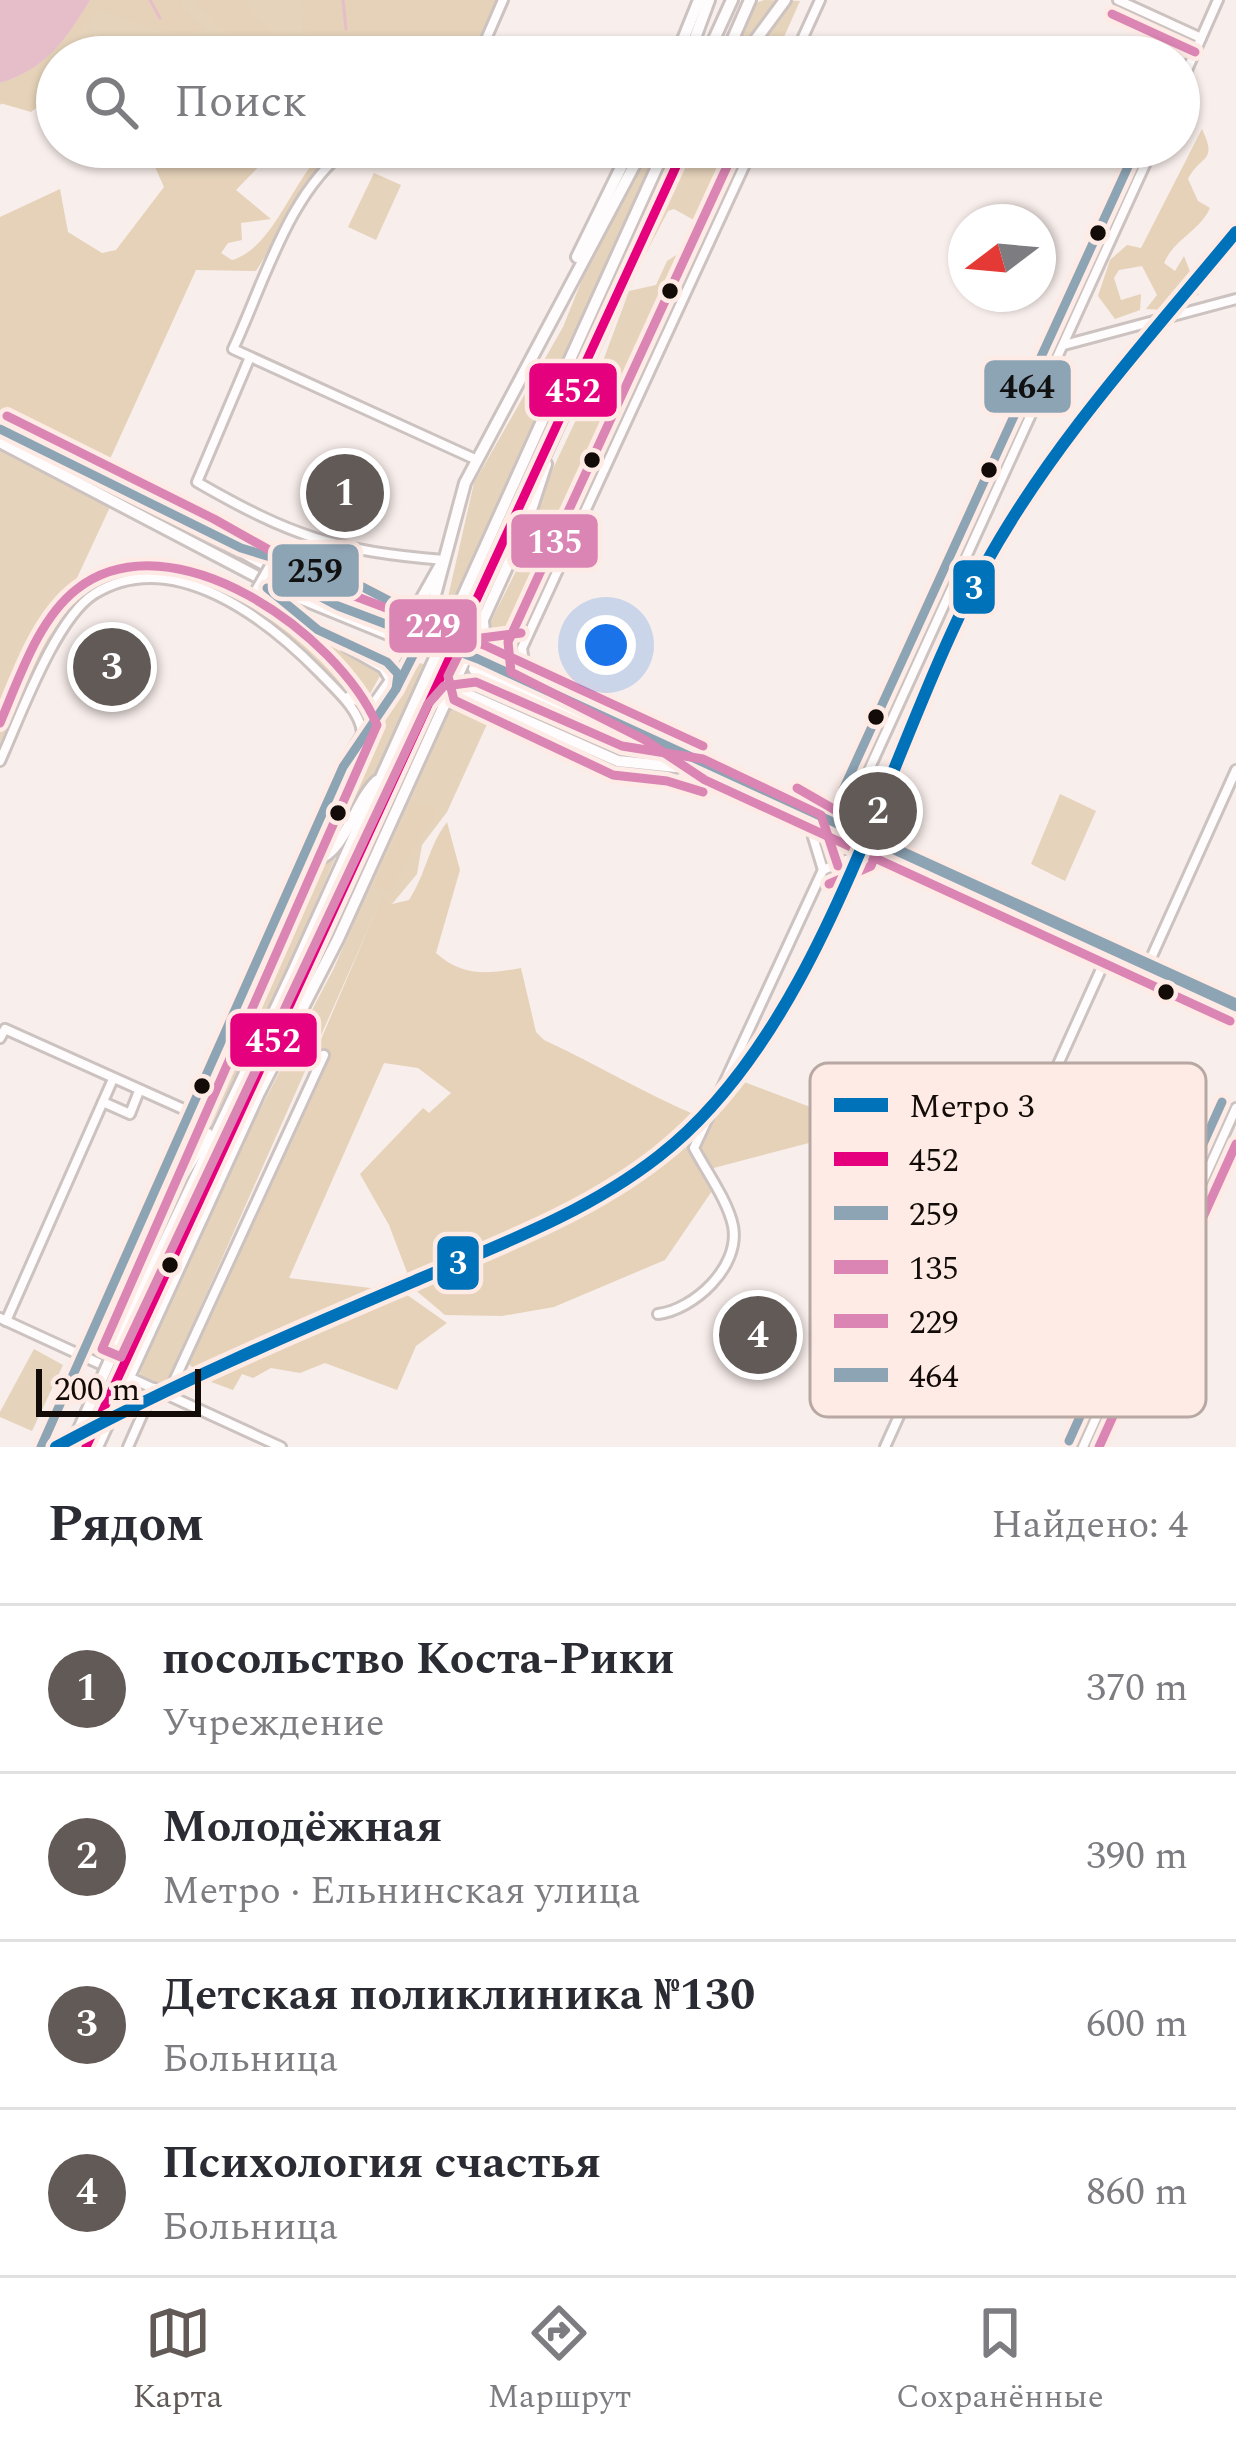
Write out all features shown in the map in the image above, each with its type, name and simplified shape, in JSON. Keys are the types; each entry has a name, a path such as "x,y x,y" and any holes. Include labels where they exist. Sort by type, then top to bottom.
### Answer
{"main road":[{"path":"684,36 699,0"},
{"path":"696,36 709,0"},
{"path":"716,36 732,0"},
{"path":"734,36 750,0"},
{"path":"758,36 785,0"},
{"path":"570,285 584,239 620,168"},
{"path":"41,1447 362,734 396,688 430,622 454,512 476,460 519,391 633,168"},
{"path":"71,1447 657,168"},
{"path":"86,1447 308,975 675,168"},
{"path":"97,1447 259,1093 338,939 526,525 560,421"},
{"path":"0,429 207,532 338,606 410,638 333,615 0,442"},
{"path":"207,532 340,576 430,622"},
{"path":"400,605 418,604 444,560"},
{"path":"233,561 335,639 392,666 399,678 396,688"},
{"path":"483,619 485,639 527,668 638,719 812,827 866,846 1107,955 1236,1019"},
{"path":"472,696 462,682 475,652 500,650"},
{"path":"711,766 476,664 698,773 825,812 866,846"},
{"path":"442,710 458,695 472,696 617,761 698,773"},
{"path":"304,861 322,860 332,853 359,800 383,774"},
{"path":"308,975 338,939"},
{"path":"1107,955 1147,967 1236,1007"},
{"path":"138,1354 118,1358 107,1337 180,1176 225,1112"}],"street":[{"path":"487,36 503,0"},
{"path":"804,36 820,0"},
{"path":"1118,0 1198,36"},
{"path":"1200,42 1218,0"},
{"path":"325,168 300,205 233,349 476,460"},
{"path":"527,668 522,648 743,168"},
{"path":"823,870 849,860 866,846 857,796 1143,168"},
{"path":"1063,345 1236,299"},
{"path":"250,357 197,482 288,532 377,555 444,560"},
{"path":"244,610 288,532"},
{"path":"0,761 74,611 92,596 127,581 170,580 244,610 278,631 331,684 357,716 362,734"},
{"path":"331,684 368,708 390,680 383,668 335,639"},
{"path":"500,650 522,648"},
{"path":"1147,967 1236,770"},
{"path":"658,1314 695,1300 726,1260 734,1230 694,1148 823,870 812,827 825,812 857,796"},
{"path":"825,812 849,811 864,825"},
{"path":"815,844 830,859 849,860"},
{"path":"1058,1063 1107,955"},
{"path":"0,1038 4,1029 191,1113"},
{"path":"144,1413 171,1397 324,1055"},
{"path":"113,1079 3,1320 281,1447"},
{"path":"103,1102 130,1114 139,1091"},
{"path":"1206,1174 1236,1108"},
{"path":"128,1447 154,1388"},
{"path":"885,1447 899,1417"},
{"path":"1083,1447 1097,1417"}],"shaded area":[{"path":"0,0 90,0 65,36 36,36 36,66 0,83"},
{"path":"90,0 498,0 482,36 66,36"},
{"path":"90,0 181,0 183,9 206,28 191,36 176,36 98,10 80,36 66,36"},
{"path":"195,0 247,0 255,15 279,36 232,36 217,27"},
{"path":"300,0 498,0 482,36 312,36 302,29"},
{"path":"800,1 784,36 765,36 780,15 760,36 741,36 756,3"},
{"path":"36,66 36,75 0,105 0,83"},
{"path":"36,66 36,108 31,112 0,103 0,83"},
{"path":"1202,129 1208,153 1200,163"},
{"path":"155,168 257,168 236,190 271,219 241,223 242,240 228,243 221,253 232,260 264,236 310,168 320,168 256,271 196,270 110,459 73,452 0,410 0,217 60,189 68,232 102,253 116,250 164,187"},
{"path":"640,168 650,168 455,600 448,597 474,483 563,327 590,260"},
{"path":"684,168 742,168 716,223 703,225 674,209 668,211 632,280"},
{"path":"1182,168 1196,168 1188,179 1198,201 1210,208 1164,263 1175,271 1184,256 1199,295 1174,300 1164,310 1146,309 1157,295 1142,266 1119,270 1114,278 1121,300 1141,294 1140,310 1115,319 1098,296 1110,260 1127,245 1141,248"},
{"path":"374,173 401,185 376,240 348,227"},
{"path":"704,237 521,644 488,627 516,571 549,477 600,369 629,291 656,285 667,261"},
{"path":"0,450 110,507 0,743"},
{"path":"268,598 315,637 381,674 366,701 356,699 262,612"},
{"path":"420,663 426,665 373,780 355,800 326,851 317,856 339,810 349,771"},
{"path":"470,678 480,678 646,758 619,756 471,688"},
{"path":"463,699 487,710 488,722 447,812 422,845 417,874 392,904 381,900 165,1387 140,1375 141,1367 234,1159 334,968 449,705"},
{"path":"1060,794 1096,811 1065,881 1031,864"},
{"path":"413,802 438,810 388,892 375,885"},
{"path":"447,822 460,870 436,953 476,972 521,968 536,1032 544,1040 700,1117 711,1118 731,1077 810,1107 810,1143 710,1169 716,1185 665,1260 554,1307 502,1316 445,1315 413,1288 389,1225 360,1174 423,1108 429,1113 451,1093 418,1068 384,1063 289,1278 403,1292 447,1323 416,1346 397,1390 325,1363 300,1373 271,1368 253,1378 242,1374 233,1390 203,1379 188,1363 317,1080 323,1061 316,1051 381,899 392,904 409,900"},
{"path":"335,858 283,980 104,1339 105,1356 98,1353 96,1345 252,1013 309,873"},
{"path":"34,1349 63,1365 32,1431 0,1417 0,1412"}],"waterway":[{"path":"150,0 160,18"},
{"path":"343,0 346,29"}],"tunnel":[{"path":"420,635 478,659"},
{"path":"410,643 474,669"}],"metro line":[{"name":"3","path":"56,1447 231,1361 570,1212 659,1156 717,1100 767,1034 810,959 949,637 1011,520 1103,393 1236,232"}],"transit line":[{"name":"135","path":"1112,14 1160,36"},
{"name":"452","path":"86,1447 675,168"},
{"name":"135","path":"726,168 508,642 511,672 645,740 705,780 1230,1021"},
{"name":"464","path":"843,790 1127,168"},
{"name":"229","path":"7,416 214,519 344,592 484,645 703,746"},
{"name":"259","path":"0,429 241,548 353,582 430,622 396,689 343,767 41,1447"},
{"name":"229","path":"0,723 31,651 63,602 77,589 116,570 158,566 203,576 248,595 290,622 357,690 377,725 102,1349 121,1357 428,704 444,686 476,682 622,746 703,759 821,815 838,866"},
{"name":"259","path":"287,579 338,606 478,659 1236,1007"},
{"name":"259","path":"267,588 318,630 387,662 398,674 396,689"},
{"name":"135","path":"521,633 466,640 448,676 454,700 613,775 667,781 703,792"},
{"name":"229","path":"797,788 882,837 871,866 829,884"},
{"name":"464","path":"864,809 838,822 1236,1003"},
{"name":"464","path":"1206,1137 1222,1102"},
{"name":"135","path":"1206,1210 1236,1144"},
{"name":"464","path":"1069,1441 1080,1417"},
{"name":"135","path":"1099,1447 1113,1417"}],"place":[{"name":"посольство Коста-Рики","path":"345,493"},
{"name":"Детская поликлиника №130","path":"112,667"},
{"name":"Молодёжная","path":"878,811"},
{"name":"Психология счастья","path":"758,1335"}]}
